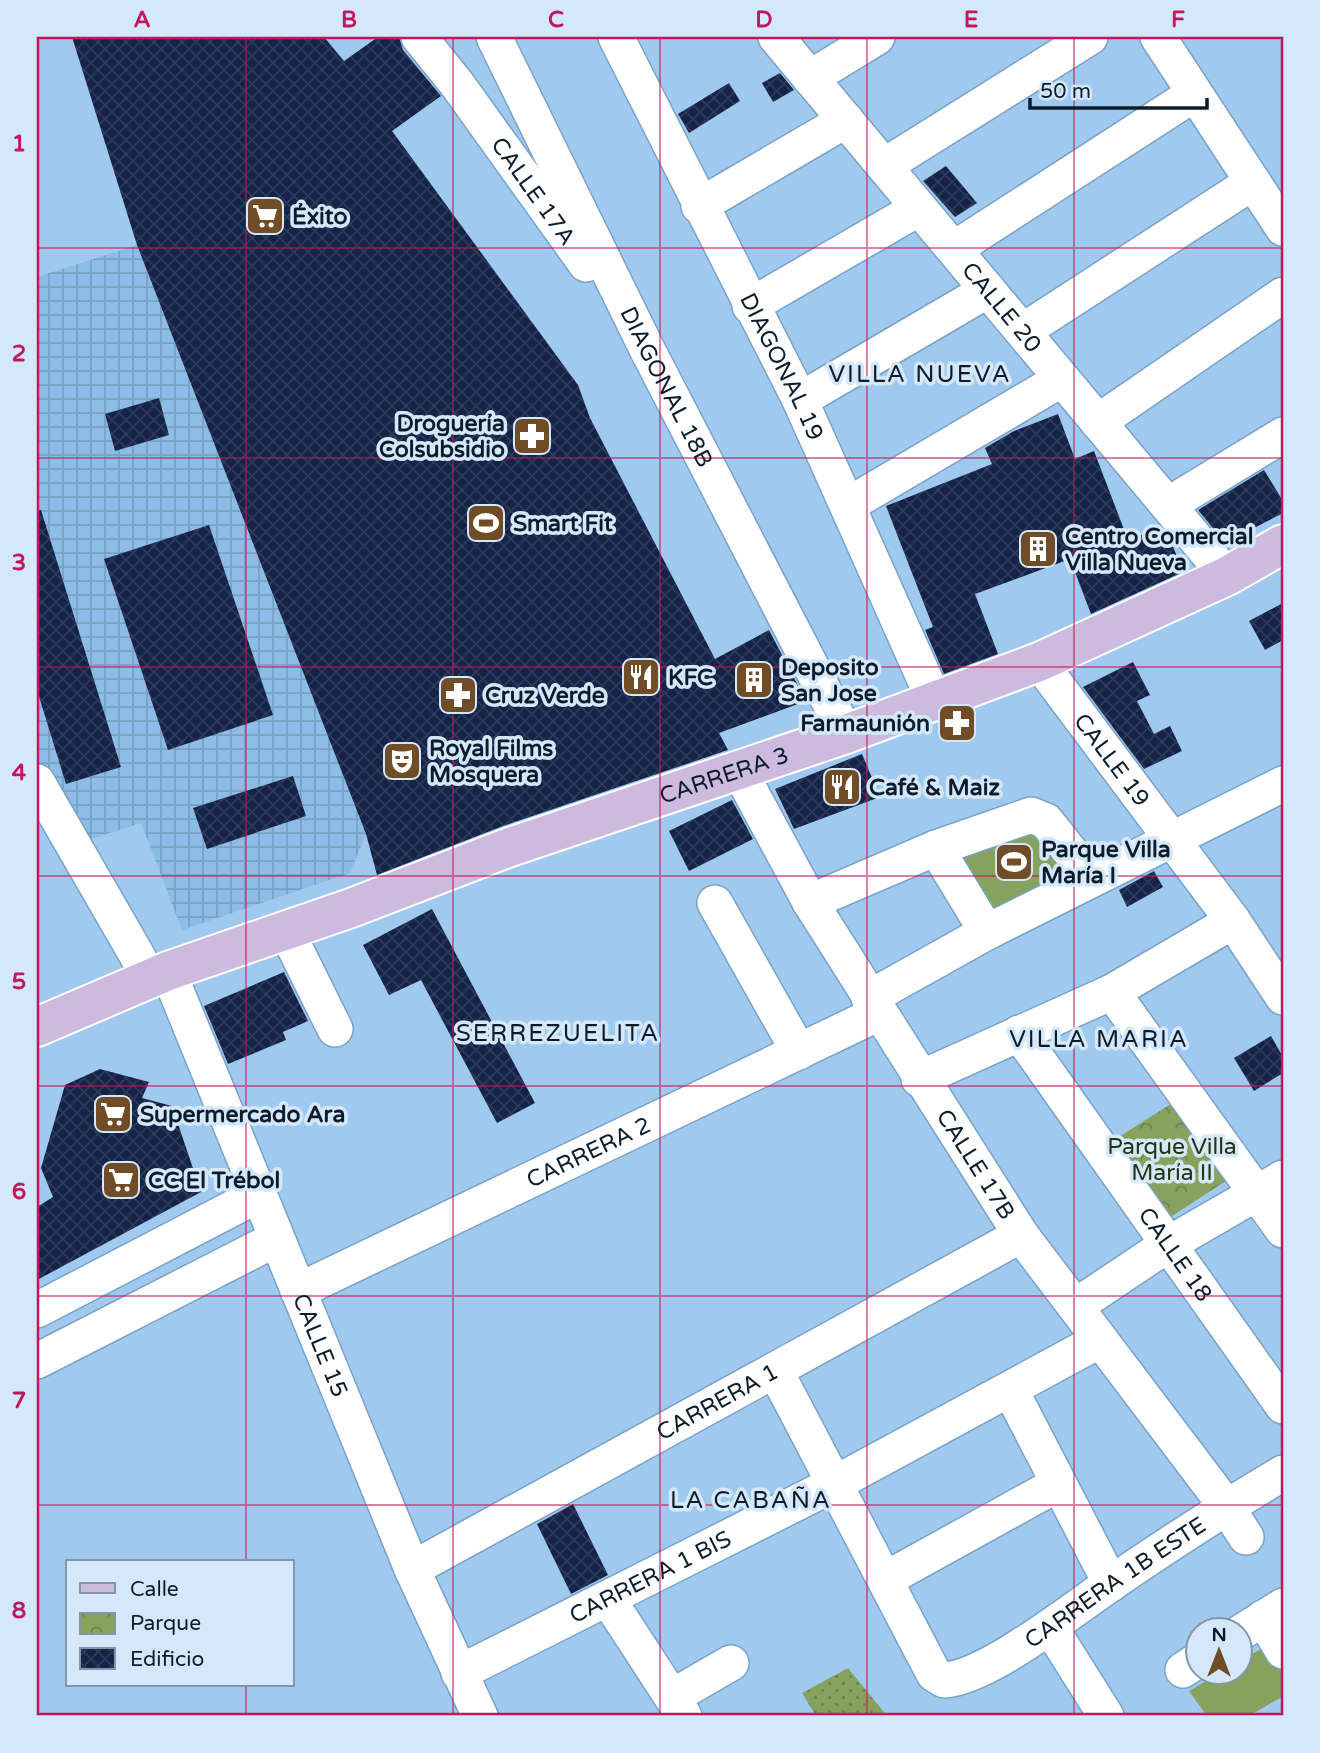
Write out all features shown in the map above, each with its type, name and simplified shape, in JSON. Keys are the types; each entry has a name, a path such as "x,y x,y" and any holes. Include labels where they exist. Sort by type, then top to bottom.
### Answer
{"main road":[{"name":"CARRERA 3","path":"37,1027 159,975 510,847 740,772 1039,662 1227,576 1283,544"}],"street":[{"name":"CALLE 17A","path":"419,37 487,125 647,349"},
{"name":"DIAGONAL 18B","path":"494,37 647,349 846,734"},
{"name":"DIAGONAL 19","path":"617,37 699,206 800,400 935,702"},
{"name":"CALLE 20","path":"776,37 1227,576"},
{"path":"810,78 877,37"},
{"path":"884,166 1090,37"},
{"path":"1158,37 1283,228"},
{"path":"954,249 1194,93"},
{"path":"699,206 846,120"},
{"path":"1023,331 1253,182"},
{"path":"750,306 919,208"},
{"path":"800,400 988,290"},
{"path":"1098,422 1283,295"},
{"path":"848,505 1062,379"},
{"path":"1168,505 1283,435"},
{"name":"CALLE 19","path":"1039,662 1278,977"},
{"name":"CALLE 17B","path":"740,772 810,902 919,1079 1021,1235 1226,1506 1245,1537"},
{"name":"CALLE 15","path":"37,782 159,975 258,1195 412,1569 480,1716"},
{"name":"CARRERA 2","path":"298,1291 799,1052 987,932 1283,783"},
{"path":"810,902 936,848 1031,814 1038,816 1092,879"},
{"path":"936,848 987,932"},
{"path":"715,903 799,1052"},
{"path":"919,1079 1112,992 1233,921"},
{"path":"286,930 335,1029"},
{"path":"1112,992 1270,1186 1283,1230"},
{"name":"CALLE 18","path":"1019,1033 1283,1406"},
{"path":"1076,1306 1167,1245 1270,1186"},
{"path":"37,1310 258,1195"},
{"name":"CARRERA 1","path":"412,1569 776,1372 1021,1235"},
{"path":"37,1361 276,1238"},
{"name":"CARRERA 1 BIS","path":"459,1674 836,1483 1100,1340"},
{"path":"776,1372 886,1579 1058,1484"},
{"path":"1010,1389 1111,1584"},
{"name":"CARRERA 1B ESTE","path":"886,1579 934,1674 944,1680 967,1676 1050,1627 1226,1506 1283,1472"},
{"path":"608,1600 678,1707 731,1663"},
{"path":"1262,1619 1283,1651"},
{"path":"1050,1627 1104,1715"}],"shaded area":[{"path":"137,245 366,834 350,873 182,930 141,823 78,843 37,769 37,277"}],"green space":[{"name":"Parque Villa María I","path":"1037,827 1074,871 992,912 957,854"},
{"name":"Parque Villa María II","path":"1174,1102 1232,1177 1169,1218 1114,1140"},
{"path":"1266,1646 1283,1675 1283,1696 1249,1716 1207,1716 1189,1691 1198,1686 1254,1686 1254,1653"},
{"path":"848,1668 887,1716 816,1716 802,1693"}],"building":[{"path":"72,37 324,37 344,61 378,37 399,37 403,50 441,96 392,131 578,385 590,418 715,659 769,630 806,701 719,733 728,750 503,826 377,875 366,834 137,245"},
{"path":"780,73 794,90 773,102 762,83"},
{"path":"729,83 740,101 689,133 678,114"},
{"path":"946,166 977,203 955,217 923,181"},
{"path":"159,398 169,435 115,451 105,414"},
{"name":"Centro Comercial Villa Nueva","path":"1058,414 1075,459 1094,451 1128,540 1160,528 1170,539 1183,572 1091,614 1070,559 975,594 998,654 944,674 925,630 933,627 886,506 992,464 985,448 1014,431"},
{"path":"1264,470 1283,501 1283,513 1225,543 1198,510"},
{"path":"37,510 41,510 121,767 66,784 37,690"},
{"path":"209,525 273,715 168,750 104,559"},
{"path":"1283,603 1283,640 1265,650 1249,621"},
{"path":"1133,662 1150,695 1137,701 1154,734 1170,726 1182,751 1144,769 1083,687"},
{"path":"862,754 880,797 794,829 775,789"},
{"path":"293,776 306,816 207,849 193,808"},
{"path":"732,800 753,839 689,871 669,831"},
{"path":"1154,871 1163,887 1127,907 1119,890"},
{"path":"432,909 535,1103 497,1123 421,980 389,995 363,945"},
{"path":"284,972 308,1021 283,1032 286,1040 228,1064 204,1006"},
{"path":"1271,1036 1283,1057 1283,1073 1254,1091 1234,1058"},
{"name":"CC El Trébol","path":"100,1069 149,1082 142,1098 172,1106 201,1192 37,1280 37,1207 53,1197 41,1168 65,1085"},
{"path":"573,1504 608,1575 571,1594 537,1524"}],"place":[{"name":"Éxito","path":"265,216"},
{"name":"Droguería Colsubsidio","path":"532,436"},
{"name":"Smart Fit","path":"486,523"},
{"name":"Centro Comercial Villa Nueva","path":"1038,549"},
{"name":"KFC","path":"641,677"},
{"name":"Deposito San Jose","path":"754,680"},
{"name":"Cruz Verde","path":"458,695"},
{"name":"Farmaunión","path":"957,723"},
{"name":"Royal Films Mosquera","path":"402,761"},
{"name":"Café & Maiz","path":"842,787"},
{"name":"Parque Villa María I","path":"1014,862"},
{"name":"Supermercado Ara","path":"113,1114"},
{"name":"CC El Trébol","path":"121,1180"}],"district":[{"name":"VILLA NUEVA","path":"920,374"},
{"name":"SERREZUELITA","path":"558,1033"},
{"name":"VILLA MARIA","path":"1099,1039"},
{"name":"LA CABAÑA","path":"751,1500"}]}
